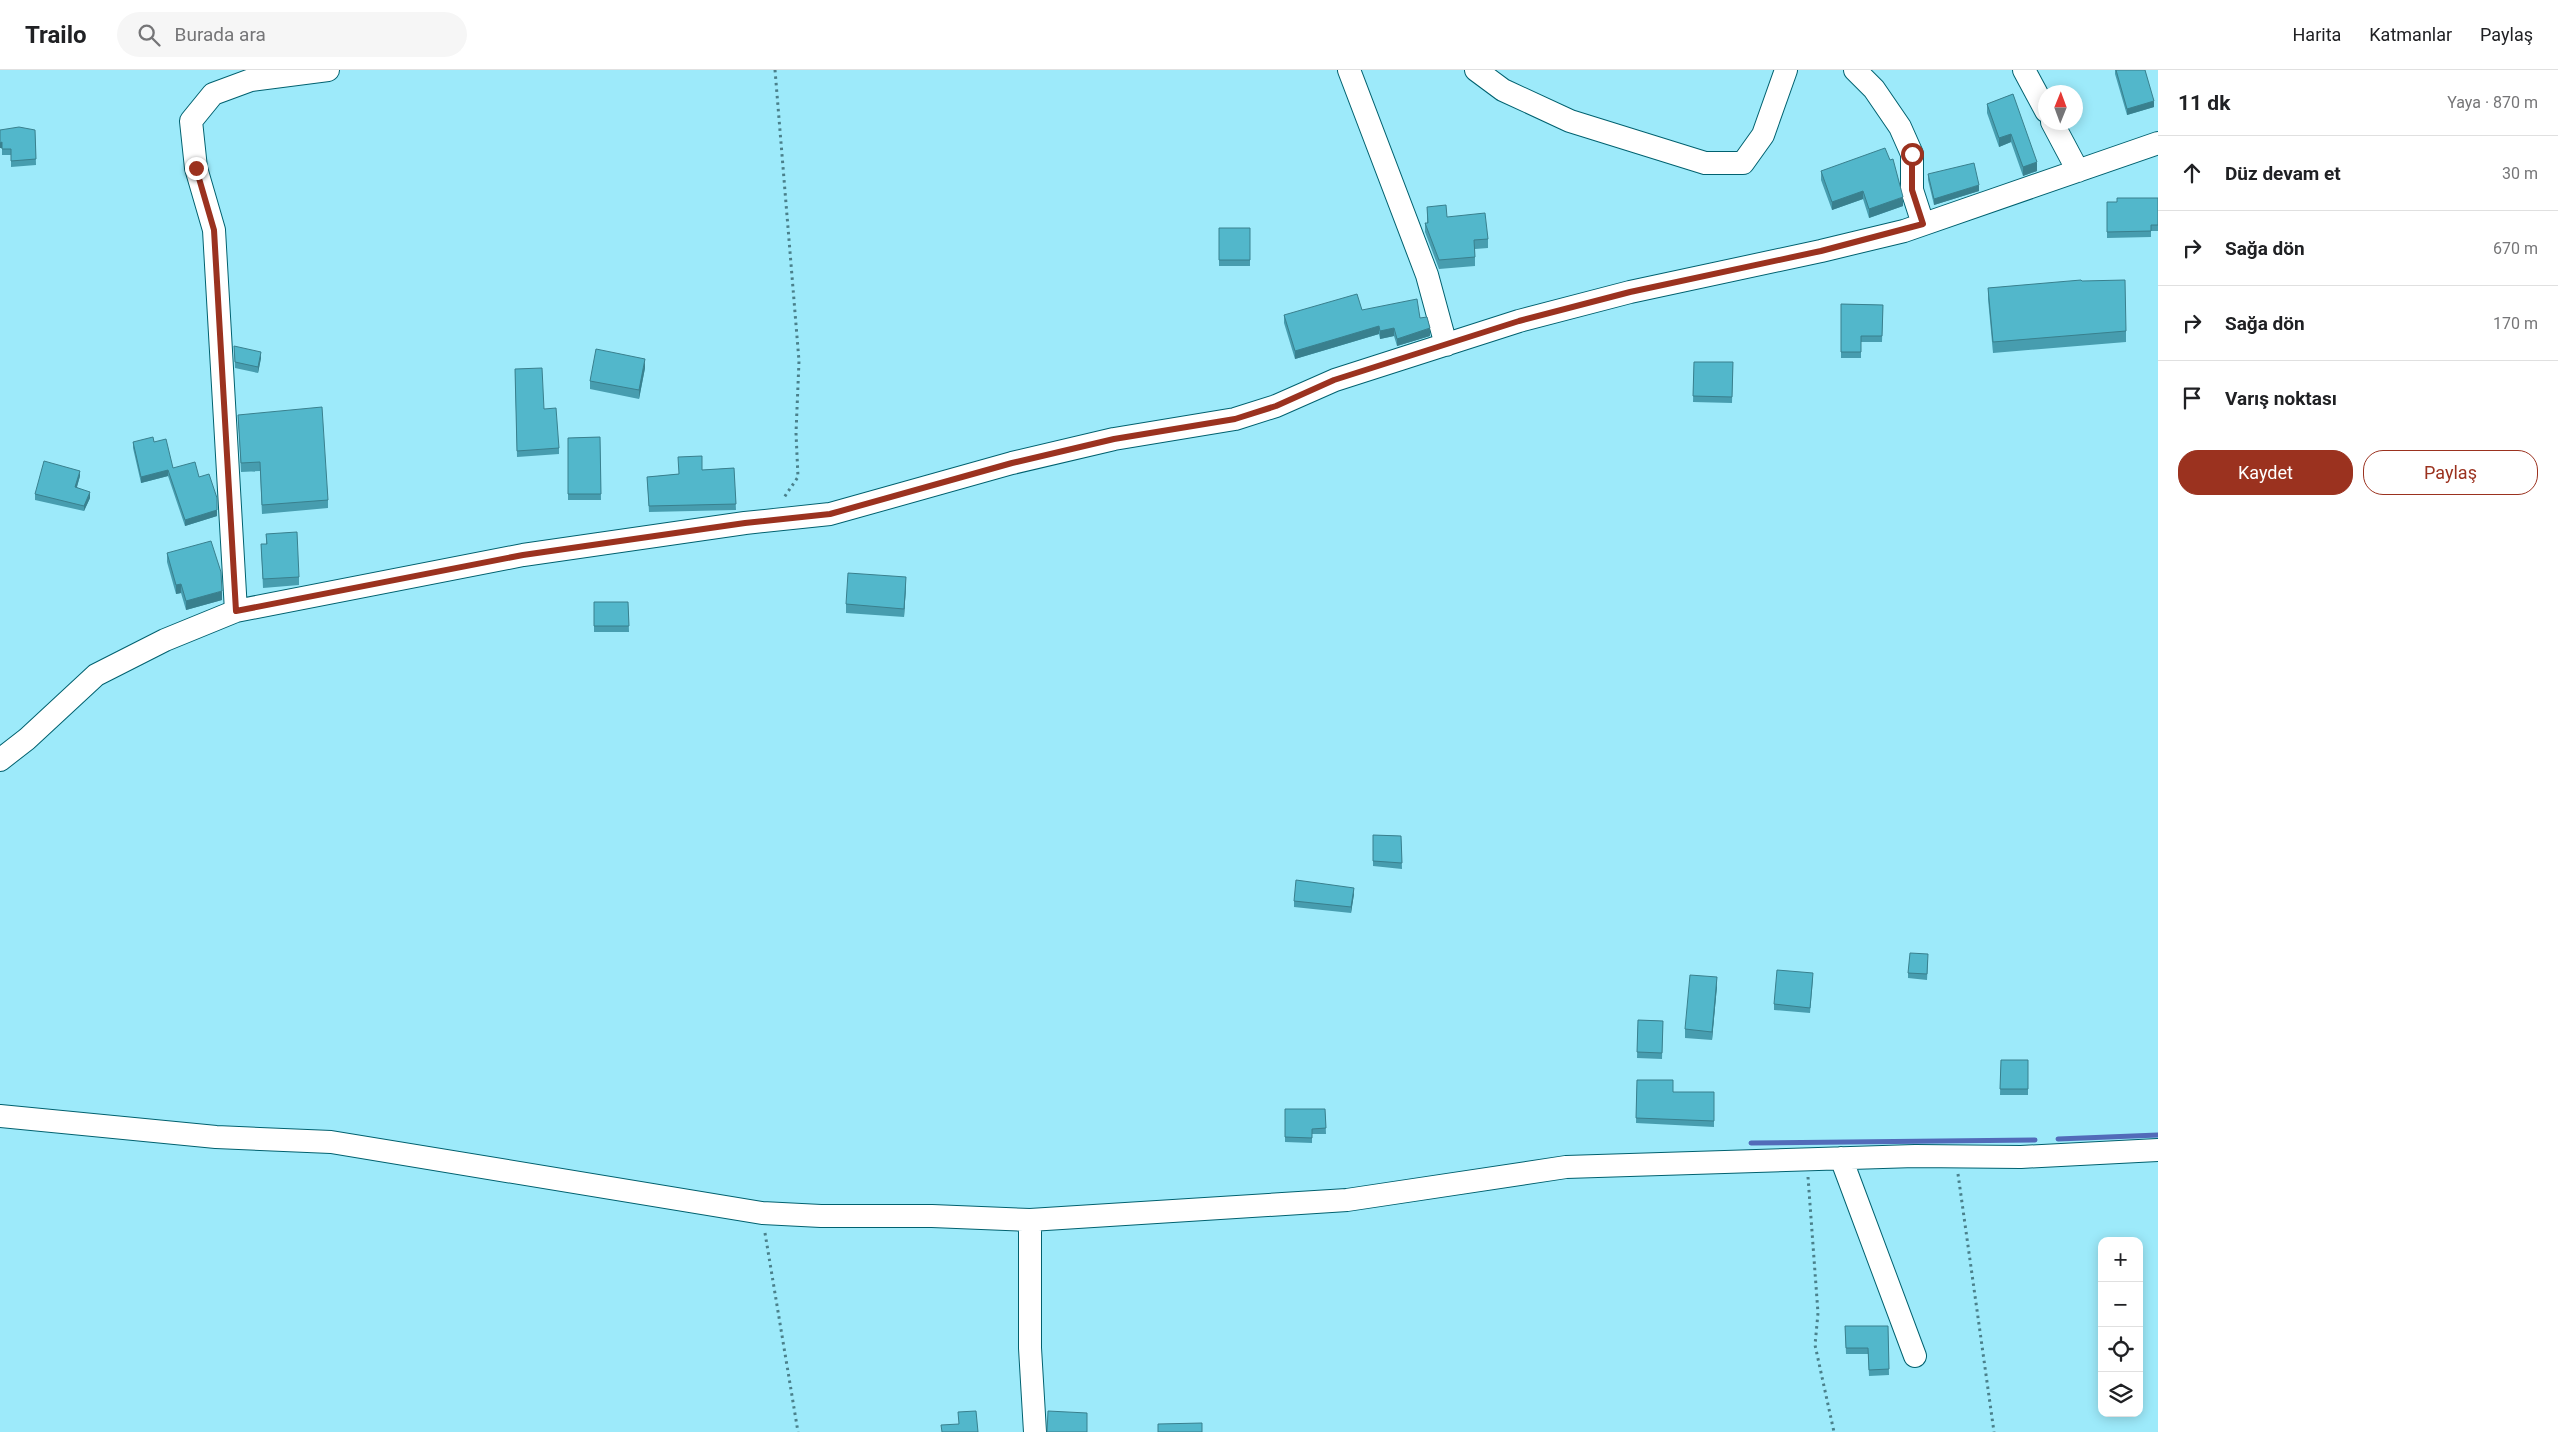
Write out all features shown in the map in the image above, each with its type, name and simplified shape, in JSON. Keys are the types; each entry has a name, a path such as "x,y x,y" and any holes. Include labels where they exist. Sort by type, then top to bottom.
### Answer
{"street":[{"path":"236,611 214,230 196,168 191,121 213,94 251,80 328,70"},
{"path":"1349,70 1427,275 1446,344"},
{"path":"1476,70 1503,90 1570,121 1705,163 1744,163 1763,135 1786,70"},
{"path":"1855,70 1874,89 1900,127 1912,154 1912,190 1923,224"},
{"path":"2024,70 2038,96"},
{"path":"2056,130 2078,171"},
{"path":"0,760 27,739 96,675 165,640 236,611 523,555 830,514 1012,463 1114,439 1235,419 1276,406 1334,380 1519,321 1630,292 1821,251 1923,224 2158,143"},
{"path":"0,1116 216,1136 331,1142 762,1213 1030,1220 1347,1200 1566,1167 1841,1158 2020,1157 2158,1150"},
{"path":"1841,1158 1916,1356"},
{"path":"1030,1220 1030,1348 1035,1432"}],"path":[{"path":"768,521 798,477 796,433 799,361 775,70"},
{"path":"1956,1156 1994,1432"},
{"path":"1806,1159 1818,1312 1815,1345 1834,1432"},
{"path":"762,1213 798,1432"}],"building":[{"path":"2116,70 2145,70 2154,101 2127,109"},
{"path":"2013,94 2037,162 2023,167 2011,134 1999,138 1987,104"},
{"path":"19,127 35,130 36,159 11,161 11,149 2,149 0,130"},
{"path":"1885,148 1890,160 1893,159 1903,197 1869,209 1863,191 1832,202 1821,171"},
{"path":"1974,163 1979,185 1934,199 1928,174"},
{"path":"2117,198 2158,198 2158,225 2151,225 2151,231 2107,232 2107,202 2117,202"},
{"path":"1446,205 1447,217 1485,213 1488,239 1474,240 1475,257 1439,260 1425,223 1428,223 1427,207"},
{"path":"1219,228 1250,228 1250,260 1219,260"},
{"path":"2081,280 2125,280 2126,331 1993,342 1988,288"},
{"path":"1357,294 1362,310 1417,299 1420,318 1427,317 1430,328 1397,339 1394,328 1380,331 1379,326 1295,351 1284,315"},
{"path":"1841,304 1883,305 1882,336 1861,336 1861,352 1841,352"},
{"path":"234,346 261,352 258,367 235,362"},
{"path":"596,349 645,359 639,390 590,381"},
{"path":"1694,362 1733,362 1732,397 1693,396"},
{"path":"542,368 544,409 556,408 559,448 517,451 515,369"},
{"path":"322,407 328,500 262,505 260,462 241,463 238,415"},
{"path":"153,437 154,442 166,439 173,468 195,462 199,477 209,474 217,498 217,510 185,520 168,470 141,477 133,442"},
{"path":"600,437 601,494 568,494 568,438"},
{"path":"702,456 702,470 734,468 736,504 649,506 647,477 679,474 678,457"},
{"path":"44,461 80,471 75,487 90,492 84,506 35,494"},
{"path":"297,532 299,577 263,579 261,544 267,544 266,534"},
{"path":"211,541 221,572 222,591 186,601 181,584 176,585 167,553"},
{"path":"848,573 906,577 904,609 846,604"},
{"path":"594,602 628,602 629,626 594,626"},
{"path":"1373,835 1401,836 1402,863 1373,861"},
{"path":"1296,880 1354,888 1351,907 1294,901"},
{"path":"1910,953 1928,954 1927,974 1908,973"},
{"path":"1777,970 1813,973 1810,1008 1774,1004"},
{"path":"1690,975 1717,977 1712,1032 1685,1029"},
{"path":"1638,1020 1663,1021 1662,1053 1637,1052"},
{"path":"2001,1060 2028,1060 2028,1089 2000,1089"},
{"path":"1637,1080 1673,1080 1673,1092 1714,1092 1714,1121 1636,1118"},
{"path":"1285,1109 1325,1109 1326,1128 1312,1129 1312,1138 1285,1137"},
{"path":"1845,1326 1888,1326 1889,1369 1869,1370 1868,1348 1846,1348"},
{"path":"976,1411 978,1432 942,1432 941,1425 959,1424 958,1412"},
{"path":"1048,1411 1087,1413 1087,1432 1047,1432"},
{"path":"1202,1423 1202,1432 1158,1432 1158,1424"}],"waterway":[{"path":"2058,1139 2158,1135"},
{"path":"1751,1143 2035,1140"}],"route":[{"path":"196,168 214,230 236,611 523,555 745,523 830,514 904,495 1012,463 1114,439 1235,419 1276,406 1334,380 1519,321 1630,292 1821,251 1904,231 1923,224 1912,190 1912,154"}]}
